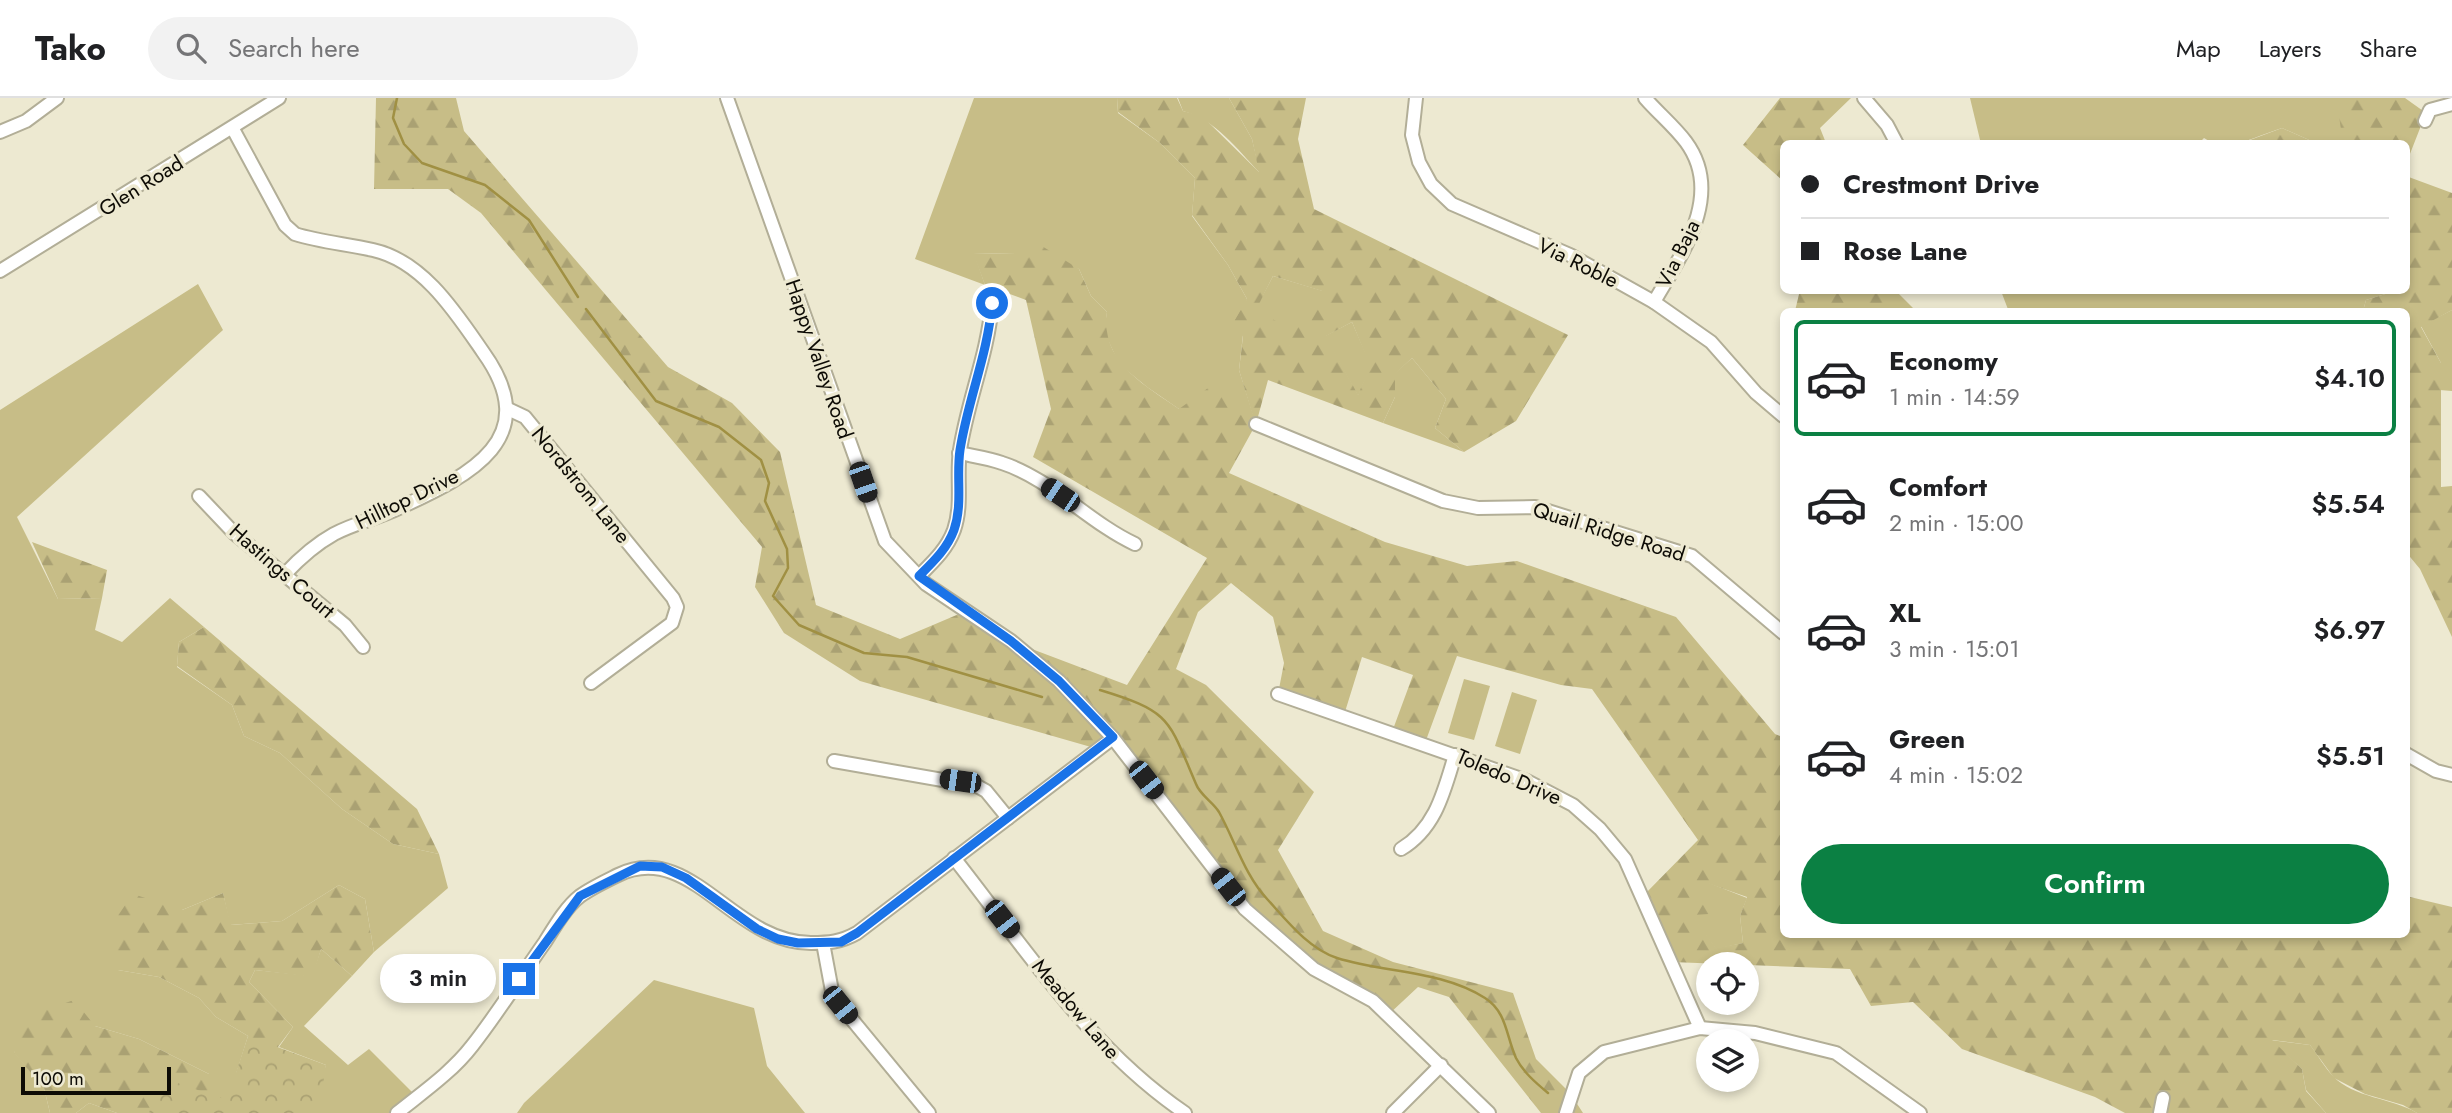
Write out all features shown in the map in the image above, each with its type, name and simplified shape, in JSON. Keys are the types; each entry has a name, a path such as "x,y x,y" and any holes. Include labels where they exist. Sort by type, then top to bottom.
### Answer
{"street":[{"path":"0,132 26,121 57,98"},
{"name":"Glen Road","path":"0,271 233,129 279,98"},
{"name":"Happy Valley Road","path":"727,98 885,541 919,576 1011,641 1059,681 1113,737 1245,909 1314,969 1373,1001 1489,1113"},
{"name":"Via Roble","path":"1416,98 1412,135 1419,162 1431,184 1452,204 1570,255 1654,302 1711,342 1756,393 1780,413"},
{"name":"Via Baja","path":"1645,98 1686,142 1700,174 1700,209 1692,235 1654,302"},
{"path":"1864,98 1881,116 1895,140"},
{"path":"2425,121 2430,110 2452,104"},
{"path":"233,129 285,225 295,234 375,250 399,260 452,308 494,368 508,409"},
{"path":"919,576 940,556 954,530 959,509 959,453 989,336 992,303"},
{"name":"Hilltop Drive","path":"285,574 300,558 335,533 397,509 478,461 496,445 506,429 508,409"},
{"name":"Nordstrom Lane","path":"508,409 525,417 673,598 677,607 672,623 591,683"},
{"name":"Quail Ridge Road","path":"1256,424 1443,501 1478,508 1535,507 1692,556 1780,630"},
{"path":"959,453 1003,463 1023,473 1043,484 1113,534 1135,544"},
{"name":"Hastings Court","path":"199,496 234,533 345,625 363,647"},
{"name":"Toledo Drive","path":"1278,695 1455,755 1553,792 1600,829 1625,859 1644,894 1700,1028"},
{"path":"397,1113 472,1048 560,920 580,896 618,875 640,866 662,867 686,878 757,929 778,939 841,942 857,933 1113,737"},
{"path":"1401,849 1414,841 1437,812 1455,755"},
{"path":"2410,756 2436,771 2452,775"},
{"path":"834,761 977,786 986,791 1008,818"},
{"name":"Meadow Lane","path":"954,858 1098,1040 1146,1086 1185,1113"},
{"path":"823,943 832,992 840,1005 929,1113"},
{"path":"1566,1113 1579,1073 1604,1052 1700,1028 1755,1033 1836,1053 1920,1113"},
{"path":"1393,1113 1441,1065"},
{"path":"2160,1113 2163,1098"}],"green space":[{"path":"376,98 456,98 464,131 668,367 732,403 780,452 816,605 900,639 966,611 1011,641 1127,685 1207,558 1033,457 1051,409 1026,300 985,285 973,253 1015,254 1037,243 1079,269 1091,296 1107,312 1110,344 1117,358 1139,380 1179,409 1215,383 1255,423 1239,370 1243,336 1230,328 1247,299 1228,265 1192,215 1195,178 1160,143 1118,112 1117,98 1177,98 1183,111 1202,116 1259,172 1252,139 1229,98 1306,98 1298,139 1314,209 1568,335 1516,421 1464,452 1435,428 1446,399 1412,358 1395,374 1395,397 1383,423 1268,380 1256,424 1229,473 1385,542 1467,566 1517,561 1676,617 1775,734 1780,736 1780,938 2410,938 2410,897 2452,907 2452,1113 2417,1113 2403,1105 2365,1094 2334,1078 2310,1045 2272,1040 2302,1069 2306,1091 2326,1113 2125,1113 2095,1097 1962,1049 1913,1002 1871,1006 1850,969 1759,965 1759,952 1696,952 1696,963 1672,962 1644,895 1698,840 1592,689 1561,685 1457,656 1425,743 1392,732 1413,675 1362,657 1344,715 1278,694 1284,663 1273,617 1231,583 1198,612 1176,669 1206,685 1314,792 1278,850 1323,931 1393,962 1513,993 1536,1059 1570,1093 1583,1113 1541,1113 1449,997 1418,987 1388,1015 1272,934 1113,738 1098,749 860,681 784,633 755,587 762,547 481,213 448,189 374,189","holes":["1273,276 1322,291 1302,306 1289,346 1276,321 1256,310","1352,322 1370,366 1358,395 1326,336","1704,882 1747,897 1740,916 1743,943 1716,948 1692,915 1709,914"]},
{"path":"974,98 1117,98 1118,113 1160,143 1195,178 1192,216 1228,265 1247,299 1239,370 1256,424 1179,409 1119,364 1104,331 1107,312 1091,296 1079,269 1015,254 974,253 985,285 915,259"},
{"path":"1178,98 1229,98 1252,139 1260,173 1216,128 1183,111"},
{"path":"1780,98 1851,98 1820,128 1825,140 1780,140 1780,178 1743,145"},
{"path":"1970,98 2354,100 2344,140 2309,140 2282,128 2246,140 1980,140"},
{"path":"2352,98 2405,98 2426,113 2410,154 2410,140 2343,140 2339,116"},
{"path":"2282,128 2309,140 2250,140"},
{"path":"2410,177 2452,193 2452,310 2421,327 2441,363 2441,487 2452,486 2452,637 2420,569 2410,557 2410,308 2364,308 2366,300 2385,294 2410,294"},
{"path":"1273,276 1323,291 1289,347 1255,310"},
{"path":"198,284 223,330 17,517 58,599 102,598 95,630 122,642 170,598 204,627 179,642 177,667 232,705 244,736 280,753 342,809 393,844 439,854 448,888 374,952 365,899 339,885 282,921 230,925 223,893 182,910 118,970 159,977 199,998 216,1017 248,1036 236,1074 209,1074 139,1039 95,1026 14,1052 44,1088 50,1113 0,1113 0,410"},
{"path":"1799,294 1899,294 1913,308 1796,308"},
{"path":"2002,294 2385,294 2366,300 2364,308 2007,308"},
{"path":"2452,310 2452,391 2440,390 2441,363 2421,326"},
{"path":"1352,322 1371,366 1358,396 1325,336"},
{"path":"1412,358 1446,399 1435,428 1464,452 1383,423 1395,397 1394,374"},
{"path":"32,542 107,570 102,598 58,599"},
{"path":"204,627 417,809 439,854 393,844 342,809 280,753 244,736 232,705 177,666 179,642"},
{"path":"1464,679 1490,686 1474,740 1448,733"},
{"path":"1512,692 1537,700 1520,754 1495,746"},
{"path":"1704,881 1747,898 1740,916 1743,943 1716,949 1691,915"},
{"path":"339,885 365,899 374,952 352,976 321,949 313,977 255,970 249,982 293,1027 266,1063 248,1036 216,1017 199,998 159,977 118,970 114,921 133,894 182,910 223,893 231,925 282,921"},
{"path":"321,949 352,976 304,1026 348,1065 369,1049 417,1097 397,1113 311,1113 326,1065 279,1047 293,1027 249,982 255,970 312,976"},
{"path":"654,980 754,1008 767,1066 805,1113 517,1113 524,1103"},
{"path":"74,1000 95,1026 139,1039 209,1074 236,1074 280,1110 279,1113 117,1113 89,1103 76,1113 50,1113 44,1088 14,1053 22,1018"},
{"path":"248,1036 326,1065 316,1113 149,1113 160,1077 227,1100"},
{"path":"2270,1040 2310,1045 2341,1083 2417,1113 2326,1113 2306,1090 2302,1069"},
{"path":"89,1103 117,1113 76,1113"}],"waterway":[{"path":"397,98 393,118 404,144 422,163 485,185 529,220 578,297"},
{"path":"586,309 656,401 719,427 761,460 769,483 765,501 787,549 788,568 773,596 799,625 864,653 907,657 1042,697"},
{"path":"1100,690 1141,705 1155,712 1164,721 1172,731 1198,788 1219,812 1253,880 1299,934 1317,948 1337,958 1450,982 1485,998 1502,1017 1519,1063 1548,1093"}],"route":[{"path":"519,979 580,896 640,866 662,867 686,878 757,929 778,939 798,943 841,942 857,933 1113,737 1059,681 1011,641 926,584 919,576 940,556 954,530 959,509 959,453 989,336 992,303"}]}
